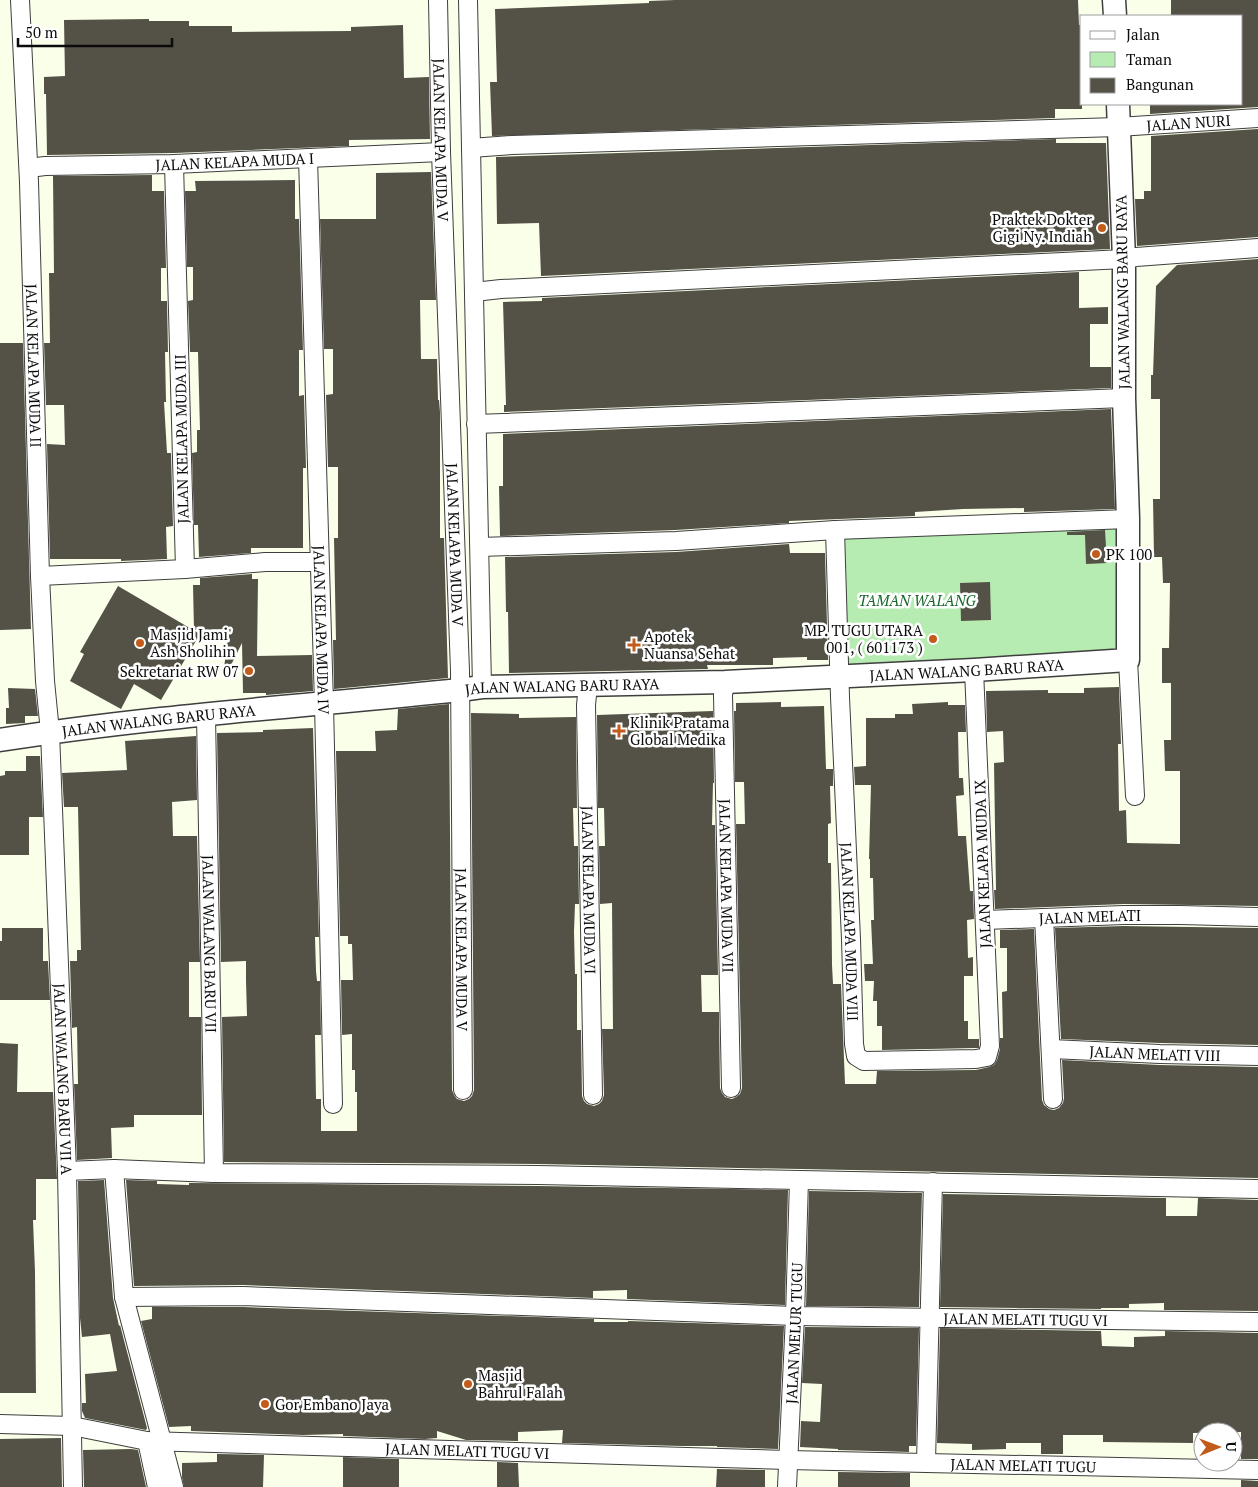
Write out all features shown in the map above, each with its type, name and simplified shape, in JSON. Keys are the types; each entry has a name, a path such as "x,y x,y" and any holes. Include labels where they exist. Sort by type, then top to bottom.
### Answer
{"street":[{"name":"JALAN KELAPA MUDA II","path":"20,0 29,168 40,576 45,681 50,732"},
{"name":"JALAN KELAPA MUDA V","path":"438,0 441,152 460,690 463,1090"},
{"path":"468,0 482,687"},
{"path":"1114,0 1115,15"},
{"name":"JALAN WALANG BARU RAYA","path":"1118,105 1124,259 1128,660 1135,796"},
{"name":"JALAN NURI","path":"471,148 512,145 1118,128 1258,118"},
{"name":"JALAN KELAPA MUDA I","path":"29,168 45,166 174,164 441,152"},
{"name":"JALAN KELAPA MUDA IV","path":"308,158 324,704 333,1104"},
{"name":"JALAN KELAPA MUDA III","path":"174,164 184,569"},
{"path":"474,292 510,288 1124,259 1258,248"},
{"path":"476,424 1124,398"},
{"path":"480,547 676,541 835,530 1128,520"},
{"path":"835,530 839,676"},
{"path":"40,576 184,569 265,562 319,562"},
{"name":"JALAN WALANG BARU RAYA","path":"0,740 50,732 482,687 725,682 974,670 1128,660"},
{"name":"JALAN KELAPA MUDA IX","path":"974,670 990,1046 987,1057"},
{"name":"JALAN KELAPA MUDA VIII","path":"839,676 856,1056 864,1060 976,1059 987,1057"},
{"name":"JALAN KELAPA MUDA VII","path":"725,682 723,704 731,1088"},
{"name":"JALAN KELAPA MUDA VI","path":"588,685 586,705 593,1095"},
{"name":"JALAN WALANG BARU VII","path":"206,715 214,1173"},
{"name":"JALAN WALANG BARU VII A","path":"50,732 67,1171 73,1487"},
{"name":"JALAN MELATI","path":"1054,1099 1044,918 1152,915 1258,917"},
{"path":"985,920 1044,918"},
{"name":"JALAN MELATI VIII","path":"1050,1049 1258,1056"},
{"path":"114,1169 124,1296 155,1442 157,1487"},
{"path":"67,1171 114,1169 214,1173 528,1175 1258,1189"},
{"name":"JALAN MELUR TUGU","path":"787,1487 799,1180"},
{"path":"926,1462 933,1182"},
{"name":"JALAN MELATI TUGU VI","path":"124,1296 242,1296 794,1316 1258,1322"},
{"name":"JALAN MELATI TUGU VI","path":"0,1424 72,1426 155,1442 788,1460"},
{"path":"155,1442 174,1487"},
{"name":"JALAN MELATI TUGU","path":"788,1460 1258,1470"}],"green space":[{"name":"TAMAN WALANG","path":"1123,522 1125,646 1092,658 843,672 838,537"}],"building":[{"path":"1078,0 1080,25 1080,105 1082,105 1082,109 1055,109 1055,118 492,136 490,82 497,82 495,9 649,3 649,1"},
{"path":"1171,0 1258,0 1258,107 1150,114 1150,105 1243,105 1243,15 1171,15"},
{"path":"149,19 149,21 189,21 189,26 232,26 232,32 351,31 351,27 403,25 404,78 429,77 430,139 349,140 349,146 174,153 47,155 44,77 65,76 64,20"},
{"path":"1258,129 1258,237 1137,246 1135,199 1144,199 1144,191 1151,191 1151,136"},
{"path":"1056,139 1056,143 1106,143 1110,249 541,276 539,223 497,224 496,157"},
{"path":"431,172 436,300 420,300 421,359 437,359 440,412 440,538 444,538 448,678 334,689 333,640 336,640 334,538 338,538 338,467 328,467 326,395 333,394 333,349 324,349 320,219 376,219 376,173"},
{"path":"152,175 152,191 164,191 166,268 161,268 161,301 167,301 168,352 165,352 166,402 164,402 167,453 171,453 173,526 166,527 167,559 121,561 121,559 50,559 47,444 65,445 64,405 46,405 44,343 50,343 49,273 54,273 53,176"},
{"path":"295,180 295,219 299,219 303,350 299,350 299,396 304,395 306,468 303,468 303,548 251,548 251,553 199,557 198,525 194,525 192,453 197,452 197,430 200,430 198,352 190,352 188,301 193,300 193,267 187,267 185,191 196,191 195,181"},
{"path":"1258,259 1258,906 1124,904 995,909 994,763 1004,762 1003,731 987,732 986,691 1048,690 1048,693 1084,693 1084,688 1119,687 1121,744 1118,744 1119,811 1126,810 1127,843 1180,844 1180,771 1165,771 1164,740 1171,740 1171,683 1162,683 1162,648 1169,648 1170,583 1163,583 1162,557 1154,557 1153,499 1160,499 1160,399 1151,399 1156,286 1177,265"},
{"path":"1079,272 1079,308 1108,307 1108,324 1090,324 1090,367 1111,367 1111,388 504,412 504,405 506,405 503,302 542,301 542,298"},
{"path":"0,343 23,343 31,629 0,630"},
{"path":"1111,409 1115,509 1024,512 1024,508 963,509 915,512 915,516 789,521 789,523 675,530 500,536 499,486 503,486 503,434"},
{"path":"1105,530 1107,563 1086,564 1085,535 1067,535 1067,532"},
{"path":"789,544 790,553 825,553 828,660 807,660 807,657 773,658 773,665 707,665 708,669 509,673 505,557 676,552"},
{"path":"252,574 252,579 258,579 257,656 312,655 313,691 266,695 266,693 243,693 242,643 225,677 223,676 229,629 194,630 193,585 200,585 200,578"},
{"path":"990,582 991,620 961,621 960,583"},
{"name":"Masjid Jami' Ash Sholihin","path":"118,586 200,634 161,700 134,684 121,709 70,681 84,654 80,652"},
{"path":"8,688 35,689 38,716 25,716 25,723 6,724 6,708 9,708"},
{"path":"781,702 781,707 824,706 826,769 833,769 833,786 830,786 831,823 828,824 828,863 831,863 833,984 841,984 845,1084 876,1084 877,1071 976,1070 994,1065 1000,1049 1000,1038 1003,1038 1002,992 1007,991 1007,948 1000,948 1000,930 1034,929 1042,1100 1044,1105 1054,1110 1063,1103 1062,1060 1258,1067 1258,1178 538,1164 224,1162 222,1017 247,1016 246,961 221,962 217,733 313,728 319,937 315,937 317,981 320,981 321,1035 315,1035 316,1099 321,1099 321,1131 357,1131 357,1092 355,1092 355,1070 352,1070 352,1034 342,1035 341,980 353,980 352,944 348,944 348,936 340,936 336,751 376,751 375,731 397,730 398,709 449,704 452,1090 457,1099 464,1101 472,1096 474,1090 471,713 519,714 519,718 576,717 577,808 573,808 574,846 578,846 579,904 575,904 574,932 575,974 577,974 577,1030 581,1030 582,1096 587,1104 594,1106 602,1101 604,1095 602,1029 613,1029 612,903 600,904 599,846 605,846 604,808 598,808 597,715 713,711 714,783 712,825 715,825 718,975 701,975 702,1012 719,1012 720,1088 725,1097 732,1099 740,1094 742,1088 736,824 745,824 744,782 735,782 734,711 736,711 736,703"},
{"path":"948,702 948,705 965,705 966,732 958,732 959,778 963,778 964,795 956,796 958,836 966,836 970,891 973,891 974,919 967,920 968,958 973,957 973,976 964,976 964,1021 968,1021 968,1039 979,1039 979,1048 882,1050 882,1026 877,1026 877,1001 873,1001 874,981 865,981 864,964 873,964 871,920 874,920 873,878 870,878 869,859 871,785 855,785 854,767 866,766 866,718 895,718 895,714 913,714 912,704"},
{"path":"196,736 197,800 172,802 173,836 197,836 200,962 189,962 189,1017 201,1017 202,1115 134,1115 134,1127 111,1128 112,1158 77,1160 74,1084 78,1084 77,1027 72,1028 70,961 77,961 77,950 81,950 78,807 64,807 62,773 127,770 125,741"},
{"path":"26,756 40,756 43,817 29,817 29,855 0,855 0,776 5,775 5,771 26,771"},
{"path":"1124,926 1258,928 1258,1045 1061,1039 1055,928"},
{"path":"2,928 43,928 43,961 48,961 50,1000 0,1000 0,941 2,941"},
{"path":"0,1043 18,1044 17,1092 53,1092 57,1179 36,1179 36,1220 33,1220 36,1393 0,1393"},
{"path":"104,1180 113,1298 146,1430 85,1418 82,1411 82,1403 86,1403 85,1374 117,1371 110,1334 82,1337 80,1318 78,1181"},
{"path":"126,1180 157,1181 157,1184 189,1185 189,1183 788,1190 785,1305 627,1299 627,1290 593,1291 593,1298 243,1285 134,1286"},
{"path":"809,1191 922,1193 919,1307 806,1306"},
{"path":"943,1194 1166,1198 1166,1216 1197,1216 1198,1198 1258,1200 1258,1311 1164,1310 1164,1303 1129,1304 1129,1308 1101,1309 940,1307"},
{"path":"152,1307 243,1307 594,1319 594,1322 628,1321 784,1326 778,1449 562,1443 563,1430 518,1432 518,1441 466,1440 437,1431 437,1438 425,1439 343,1436 343,1434 303,1435 191,1431 191,1426 169,1427 141,1321 152,1319"},
{"path":"805,1327 919,1328 916,1446 909,1446 909,1452 800,1447 801,1421 820,1422 822,1384 802,1383"},
{"path":"940,1328 1101,1331 1102,1346 1134,1347 1134,1337 1165,1336 1165,1331 1258,1333 1258,1459 1243,1459 1243,1422 1193,1422 1193,1443 1103,1442 1103,1435 1063,1435 1063,1454 1041,1454 1041,1443 1006,1443 1006,1449 972,1450 972,1444 937,1443"},
{"path":"61,1438 62,1487 0,1487 0,1439"},
{"path":"83,1450 138,1450 146,1487 84,1487"},
{"path":"217,1454 264,1455 263,1487 184,1487 182,1463 217,1462"},
{"path":"343,1457 399,1459 399,1487 343,1487"},
{"path":"497,1462 518,1463 519,1487 497,1487"},
{"path":"717,1469 765,1470 765,1487 716,1487"},
{"path":"838,1472 910,1473 910,1487 838,1487"},
{"path":"1241,1480 1258,1481 1258,1487 1241,1487"}],"place":[{"name":"Praktek Dokter Gigi Ny. Indiah","path":"1102,228"},
{"name":"PK 100","path":"1096,554"},
{"name":"MP. TUGU UTARA 001, ( 601173 )","path":"933,639"},
{"name":"Masjid Jami' Ash Sholihin","path":"140,643"},
{"name":"Apotek Nuansa Sehat","path":"634,645"},
{"name":"Sekretariat RW 07","path":"249,671"},
{"name":"Klinik Pratama Global Medika","path":"619,731"},
{"name":"Masjid Bahrul Falah","path":"468,1384"},
{"name":"Gor Embano Jaya","path":"265,1404"}]}
